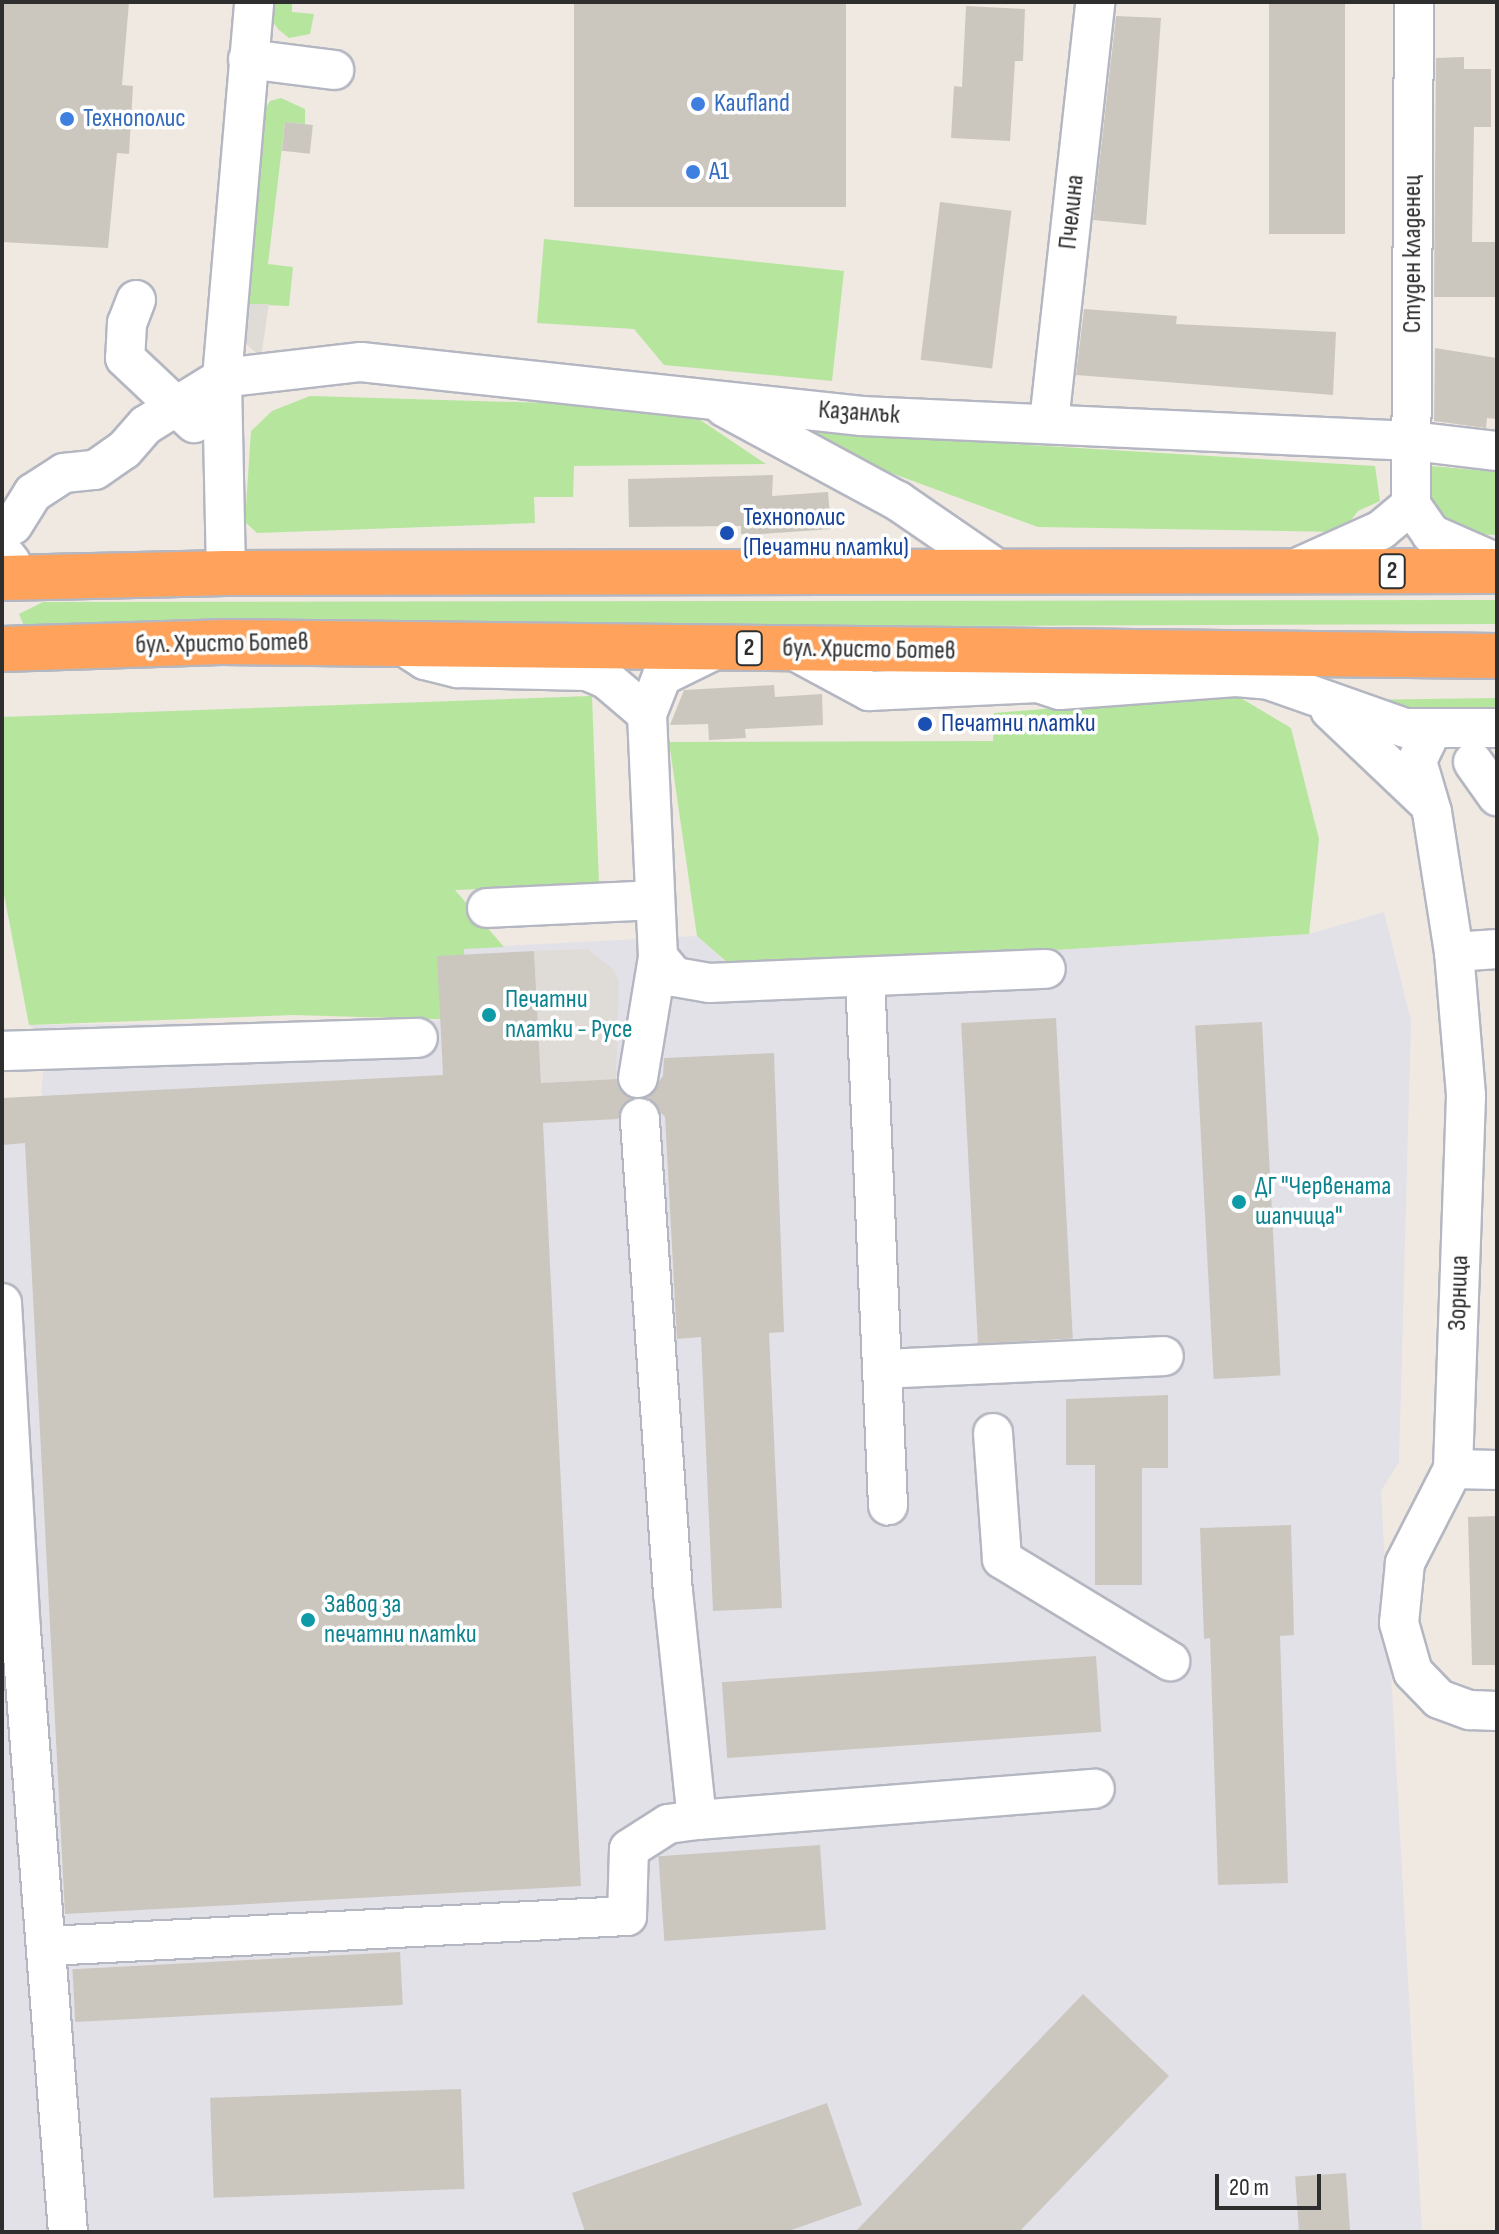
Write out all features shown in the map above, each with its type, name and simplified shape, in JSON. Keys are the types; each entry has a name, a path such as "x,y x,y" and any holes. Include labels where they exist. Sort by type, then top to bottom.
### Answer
{"highway":[{"name":"2","path":"9,540 226,573 1497,571"},
{"path":"4,649 9,540"},
{"name":"бул. Христо Ботев","path":"4,649 221,642 1497,656"}],"street":[{"path":"226,573 221,479 222,378 254,2"},
{"name":"Пчелина","path":"1049,422 1095,2"},
{"name":"Студен кладенец","path":"1411,505 1414,2"},
{"path":"248,59 334,70"},
{"path":"136,300 127,323 125,358 178,405 202,433 221,479"},
{"name":"Казанлък","path":"222,378 361,362 862,416 1049,422 1412,441 1497,451"},
{"path":"9,540 64,473 95,470 178,405 222,378"},
{"path":"706,397 898,501 1000,571"},
{"path":"1287,572 1381,530 1411,505 1431,534 1497,563"},
{"path":"402,644 425,660 458,668 587,671 606,679 647,714"},
{"path":"638,1078 658,957 647,714 662,676 719,648"},
{"path":"791,649 869,691 1038,683 1060,690 1236,677 1269,680 1405,728 1497,728"},
{"path":"1246,655 1318,699 1429,804"},
{"name":"Зорница","path":"1433,728 1417,761 1429,804 1454,952 1466,1096 1453,1469 1405,1563 1400,1640 1413,1672 1439,1699 1470,1710 1497,1711"},
{"path":"487,908 654,900"},
{"path":"1454,952 1497,949"},
{"path":"658,957 675,977 709,983 1046,969"},
{"path":"865,977 888,1506"},
{"path":"2,1051 418,1038"},
{"path":"640,1118 673,1593 697,1820"},
{"path":"2,1303 21,1630 68,2232"},
{"path":"882,1369 1164,1356"},
{"path":"993,1433 1002,1559 1170,1661"},
{"path":"1453,1469 1497,1470"},
{"path":"48,1946 627,1916 629,1849 668,1824 1095,1789"}],"shaded area":[{"path":"244,304 269,304 261,357 239,338"},
{"name":"Завод за печатни платки","path":"1384,912 1411,1021 1399,1462 1381,1491 1422,2232 2,2232 2,1109 41,1107 45,1035 29,1025 465,1020 464,948 697,936 735,970 1309,934"},
{"path":"588,949 613,969 619,982 616,1079 541,1083 534,951"}],"green space":[{"path":"274,2 292,2 292,12 314,14 310,34 289,38 278,29 272,20"},
{"path":"281,98 305,109 305,124 285,122 268,264 293,267 289,306 244,304 262,115 270,101"},
{"path":"544,239 844,271 832,381 664,365 634,329 537,323"},
{"path":"310,396 681,407 766,464 574,466 573,497 534,497 535,523 257,533 245,522 251,431 272,411"},
{"path":"815,432 1375,466 1380,501 1358,511 1342,532 1038,527 815,445"},
{"path":"1420,465 1497,472 1497,535 1455,533 1437,525"},
{"path":"1497,600 1497,624 40,629 25,628 19,614 43,602"},
{"path":"1234,694 1291,728 1319,839 1309,934 768,968 728,963 697,936 669,742 993,741 994,713"},
{"path":"592,696 599,884 455,890 504,947 464,949 466,1020 293,1015 29,1025 2,884 2,717"},
{"path":"1497,698 1497,717 1401,719 1355,700"}],"building":[{"name":"Технополис","path":"2,2 129,2 122,85 133,86 129,154 117,153 108,248 2,242"},
{"name":"Kaufland","path":"574,2 846,2 846,207 574,207"},
{"path":"1269,2 1345,2 1345,234 1269,234"},
{"path":"966,6 1025,9 1023,61 1015,61 1010,141 951,138 954,86 962,87"},
{"path":"1116,16 1161,18 1146,225 1093,220"},
{"path":"1464,57 1464,69 1491,69 1491,127 1474,127 1472,242 1497,242 1497,297 1434,297 1436,58"},
{"path":"285,122 313,125 310,154 282,151"},
{"path":"940,202 1011,211 992,369 921,360"},
{"path":"1084,309 1177,316 1176,324 1336,332 1333,395 1076,375"},
{"path":"1435,348 1497,358 1497,419 1487,418 1486,428 1434,421"},
{"path":"773,475 772,496 828,492 831,529 741,534 741,526 629,527 628,479"},
{"path":"774,685 775,697 822,694 823,725 745,729 746,738 709,740 708,724 670,725 684,690"},
{"name":"Завод за печатни платки","path":"534,951 541,1083 617,1079 631,1098 618,1119 543,1123 581,1886 65,1914 25,1143 2,1145 2,1098 443,1075 437,956"},
{"path":"1056,1018 1073,1339 978,1344 961,1023"},
{"name":"ДГ \"Червената шапчица\"","path":"1262,1022 1281,1376 1214,1379 1195,1026"},
{"path":"774,1053 784,1332 769,1333 782,1608 713,1611 701,1337 677,1339 665,1117 647,1098 663,1076 664,1058"},
{"path":"1168,1395 1168,1468 1142,1468 1142,1585 1095,1585 1095,1465 1066,1465 1066,1399"},
{"path":"1497,1516 1497,1665 1472,1665 1468,1517"},
{"path":"1291,1525 1294,1635 1280,1636 1288,1883 1218,1885 1210,1638 1204,1639 1200,1528"},
{"path":"1096,1656 1101,1732 727,1758 722,1682"},
{"path":"820,1845 826,1930 664,1941 658,1856"},
{"path":"400,1952 403,2005 75,2022 72,1969"},
{"path":"1083,1994 1169,2076 1019,2232 855,2232"},
{"path":"461,2089 464,2189 214,2198 210,2098"},
{"path":"827,2103 862,2205 786,2232 585,2232 572,2193"},
{"path":"1346,2173 1350,2232 1299,2232 1295,2177"}],"place":[{"name":"Kaufland","path":"698,104"},
{"name":"Технополис","path":"67,119"},
{"name":"A1","path":"693,172"},
{"name":"Технополис (Печатни платки)","path":"727,533"},
{"name":"Печатни платки","path":"925,724"},
{"name":"Печатни платки - Русе","path":"489,1015"},
{"name":"ДГ \"Червената шапчица\"","path":"1239,1202"},
{"name":"Завод за печатни платки","path":"308,1620"}]}
